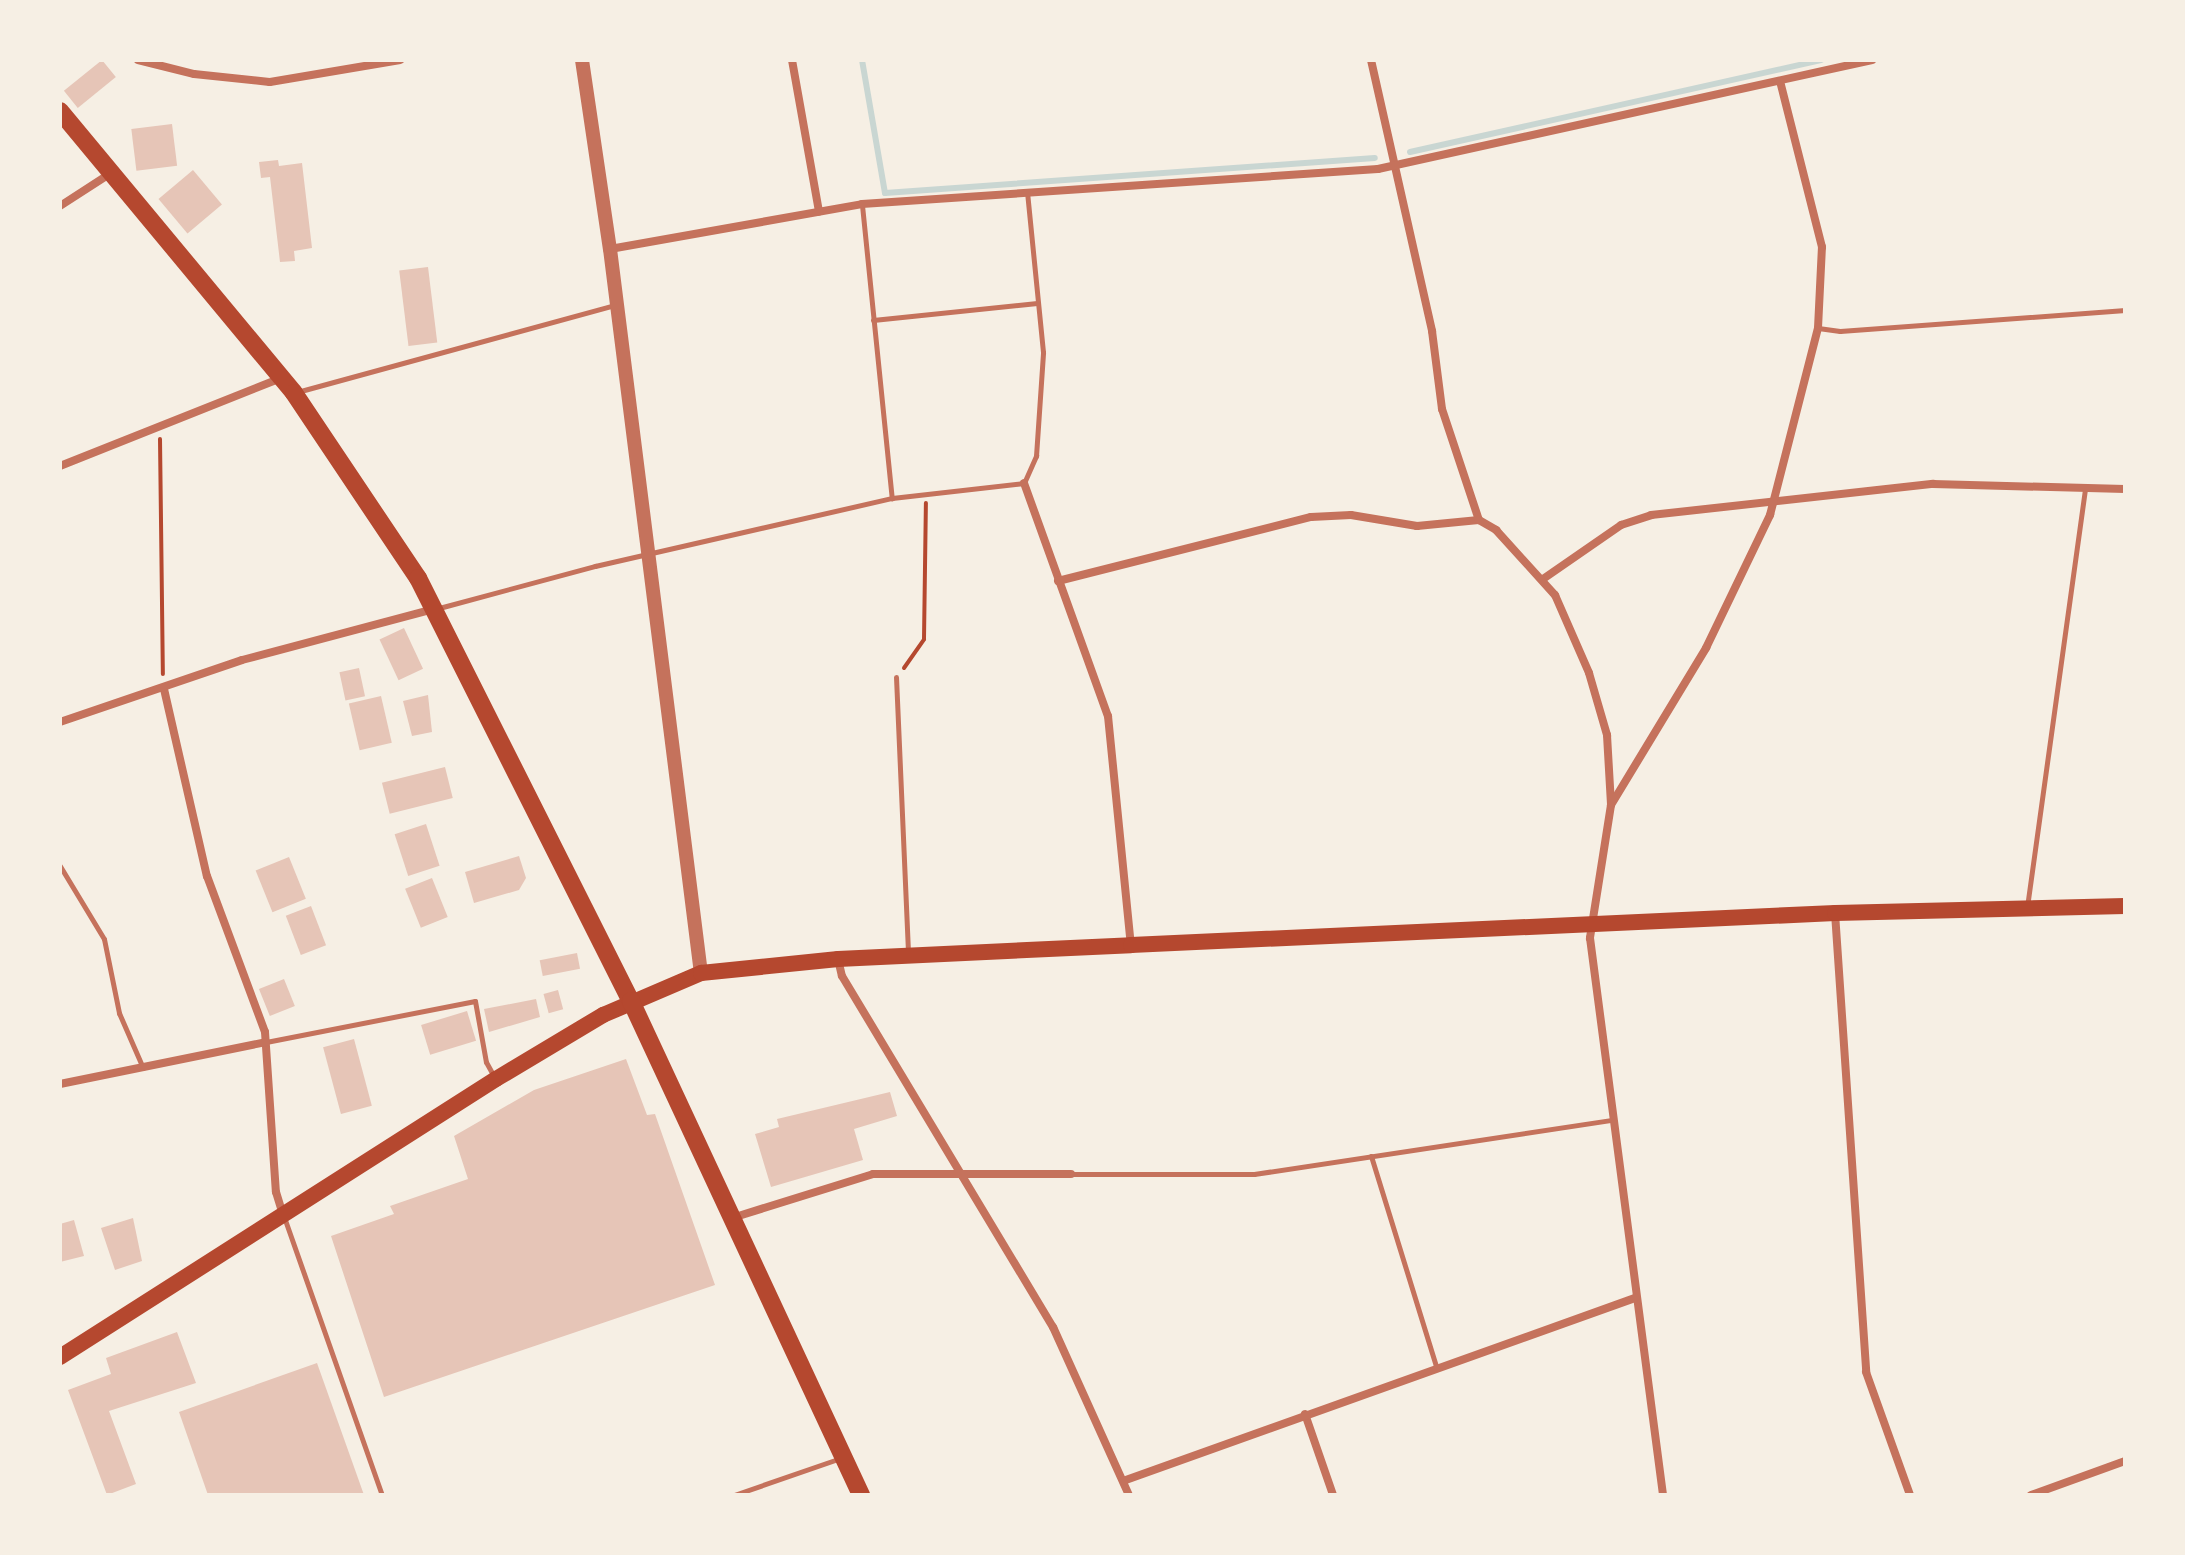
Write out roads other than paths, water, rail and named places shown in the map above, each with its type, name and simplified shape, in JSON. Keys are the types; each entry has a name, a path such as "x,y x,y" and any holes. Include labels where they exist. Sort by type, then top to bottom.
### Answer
{"highway":[{"path":"60,111 294,393 396,541 434,609 631,1001 861,1495"}],"main road":[{"path":"60,1357 496,1079 631,1001 701,973 838,959 1131,945 1835,913 2125,906"}],"street":[{"path":"138,60 194,74 270,82 400,60"},
{"path":"582,60 610,249 701,973"},
{"path":"792,60 819,212"},
{"path":"1371,60 1432,331 1442,409 1479,520"},
{"path":"610,249 862,204 1397,165 1872,60"},
{"path":"1611,805 1706,648 1775,500 1818,328 1822,247 1780,81"},
{"path":"60,206 112,172"},
{"path":"60,466 281,378"},
{"path":"1024,483 1108,716 1131,945"},
{"path":"1543,579 1637,518 1933,484 2125,489"},
{"path":"1058,581 1322,515 1417,526 1479,520 1496,530 1543,579 1568,618 1607,735 1611,805 1590,925 1612,1120 1663,1495"},
{"path":"60,722 163,684 303,642 434,609"},
{"path":"163,684 207,876 266,1042 276,1192 283,1215"},
{"path":"1835,913 1866,1372 1910,1495"},
{"path":"838,959 842,976 1053,1327 1129,1495"},
{"path":"60,1084 266,1042"},
{"path":"732,1218 849,1178 959,1171 1071,1174"},
{"path":"1123,1481 1436,1366 1635,1298"},
{"path":"1305,1414 1333,1495"},
{"path":"2031,1495 2125,1461"}],"lane":[{"path":"434,609 892,498 1024,483 1036,456 1043,352 1027,193"},
{"path":"862,204 892,498"},
{"path":"873,320 1037,303"},
{"path":"294,393 616,305"},
{"path":"1818,328 1840,331 2125,310"},
{"path":"2027,910 2085,488"},
{"path":"896,677 908,956"},
{"path":"60,866 104,939 119,1013 143,1068"},
{"path":"266,1042 475,1001 486,1062 496,1079"},
{"path":"1071,1174 1254,1174 1612,1120"},
{"path":"1371,1156 1436,1366"},
{"path":"283,1215 382,1495"},
{"path":"734,1495 843,1457"}],"waterway":[{"path":"862,60 885,193 1375,158"},
{"path":"1410,152 1821,60"}]}
